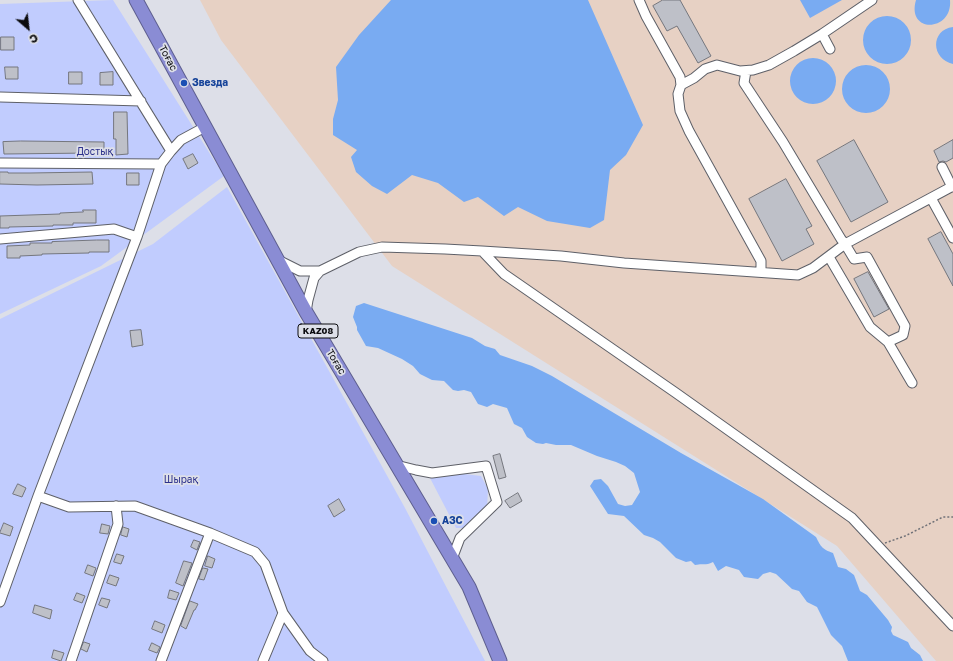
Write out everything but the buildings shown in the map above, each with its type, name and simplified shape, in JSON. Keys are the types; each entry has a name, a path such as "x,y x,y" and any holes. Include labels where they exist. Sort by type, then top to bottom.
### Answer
{"highway":[{"name":"Тоғас","path":"136,0 306,312 468,587 500,661"}],"street":[{"path":"78,0 171,151"},
{"path":"639,0 649,22 680,77 681,85 678,94 680,111 689,131 761,261 761,272"},
{"path":"681,85 694,78 705,69 717,65 740,71 753,70 769,65 822,34 872,0"},
{"path":"822,34 830,49"},
{"path":"746,71 744,83 782,142 841,240 854,259 867,256 905,326 902,335 888,342"},
{"path":"0,97 140,101"},
{"path":"0,602 38,496 137,237 161,164 181,140 205,127"},
{"path":"0,164 161,164"},
{"path":"306,312 314,278 320,271 359,252 382,247 561,256 624,263 798,275 813,268 845,244 953,187 942,167"},
{"path":"931,198 953,238"},
{"path":"0,239 114,229 137,237"},
{"path":"482,252 504,274 676,393 852,518 953,626"},
{"path":"829,257 870,326 888,342 912,383"},
{"path":"278,260 300,271 320,271"},
{"path":"396,465 432,472 486,466 497,502 460,538 452,559"},
{"path":"38,496 69,507 135,506 210,533 255,552 265,564 283,613 310,651 323,661"},
{"path":"71,661 118,524 116,506"},
{"path":"161,661 210,533"},
{"path":"263,661 283,613"}],"path":[{"path":"878,546 905,536 943,518 953,517"}],"shaded area":[{"path":"200,0 953,0 953,661 936,661 837,546 392,266 221,40"},
{"path":"391,0 588,0 643,125 626,155 610,170 604,220 590,228 547,221 518,207 504,216 478,197 464,202 438,183 412,175 387,194 372,186 356,172 351,157 357,150 333,135 333,119 338,100 336,67 359,35"},
{"path":"800,0 842,0 810,18"},
{"path":"916,0 950,0 949,11 945,18 938,23 930,25 923,23 918,19 915,11"},
{"path":"882,16 892,16 901,20 907,26 910,31 910,49 901,60 892,64 882,64 873,60 867,54 863,45 863,35 867,26 873,20"},
{"path":"953,27 953,64 940,57 936,45 940,33 945,29"},
{"path":"808,58 818,58 830,64 835,72 835,90 830,98 822,103 808,104 800,101 793,94 790,86 790,76 793,68 800,61"},
{"path":"861,65 871,65 880,69 886,75 889,80 889,98 880,109 871,113 861,113 852,109 846,103 842,94 842,84 846,75 852,69"},
{"path":"364,303 472,338 485,346 495,349 500,355 532,366 552,376 681,453 763,499 816,537 822,547 833,553 838,567 846,569 854,575 860,591 867,595 888,620 892,627 891,631 893,635 908,642 911,648 920,655 923,661 848,661 842,646 831,635 817,607 807,602 799,591 792,589 776,574 770,572 763,574 758,579 744,577 739,570 726,566 718,571 713,562 695,565 691,561 686,562 676,558 660,542 644,535 624,516 608,514 590,486 594,480 601,479 608,486 618,504 625,506 632,505 640,492 634,473 625,466 616,462 571,445 536,443 527,437 522,428 514,424 507,408 493,404 487,407 478,404 471,392 464,390 453,390 444,381 432,380 420,374 413,366 402,359 378,348 366,346 357,330 353,317 356,306"}],"green space":[{"name":"Достық","path":"113,0 224,176 101,266 0,314 0,4"},
{"name":"Шырақ","path":"227,187 405,508 485,661 0,661 0,319 153,244"},
{"path":"456,473 481,476 488,489 487,509 477,519 473,517 471,523 463,528 456,528 430,478"}],"place":[{"name":"Звезда","path":"184,83"},
{"name":"АЗС","path":"434,521"}]}
